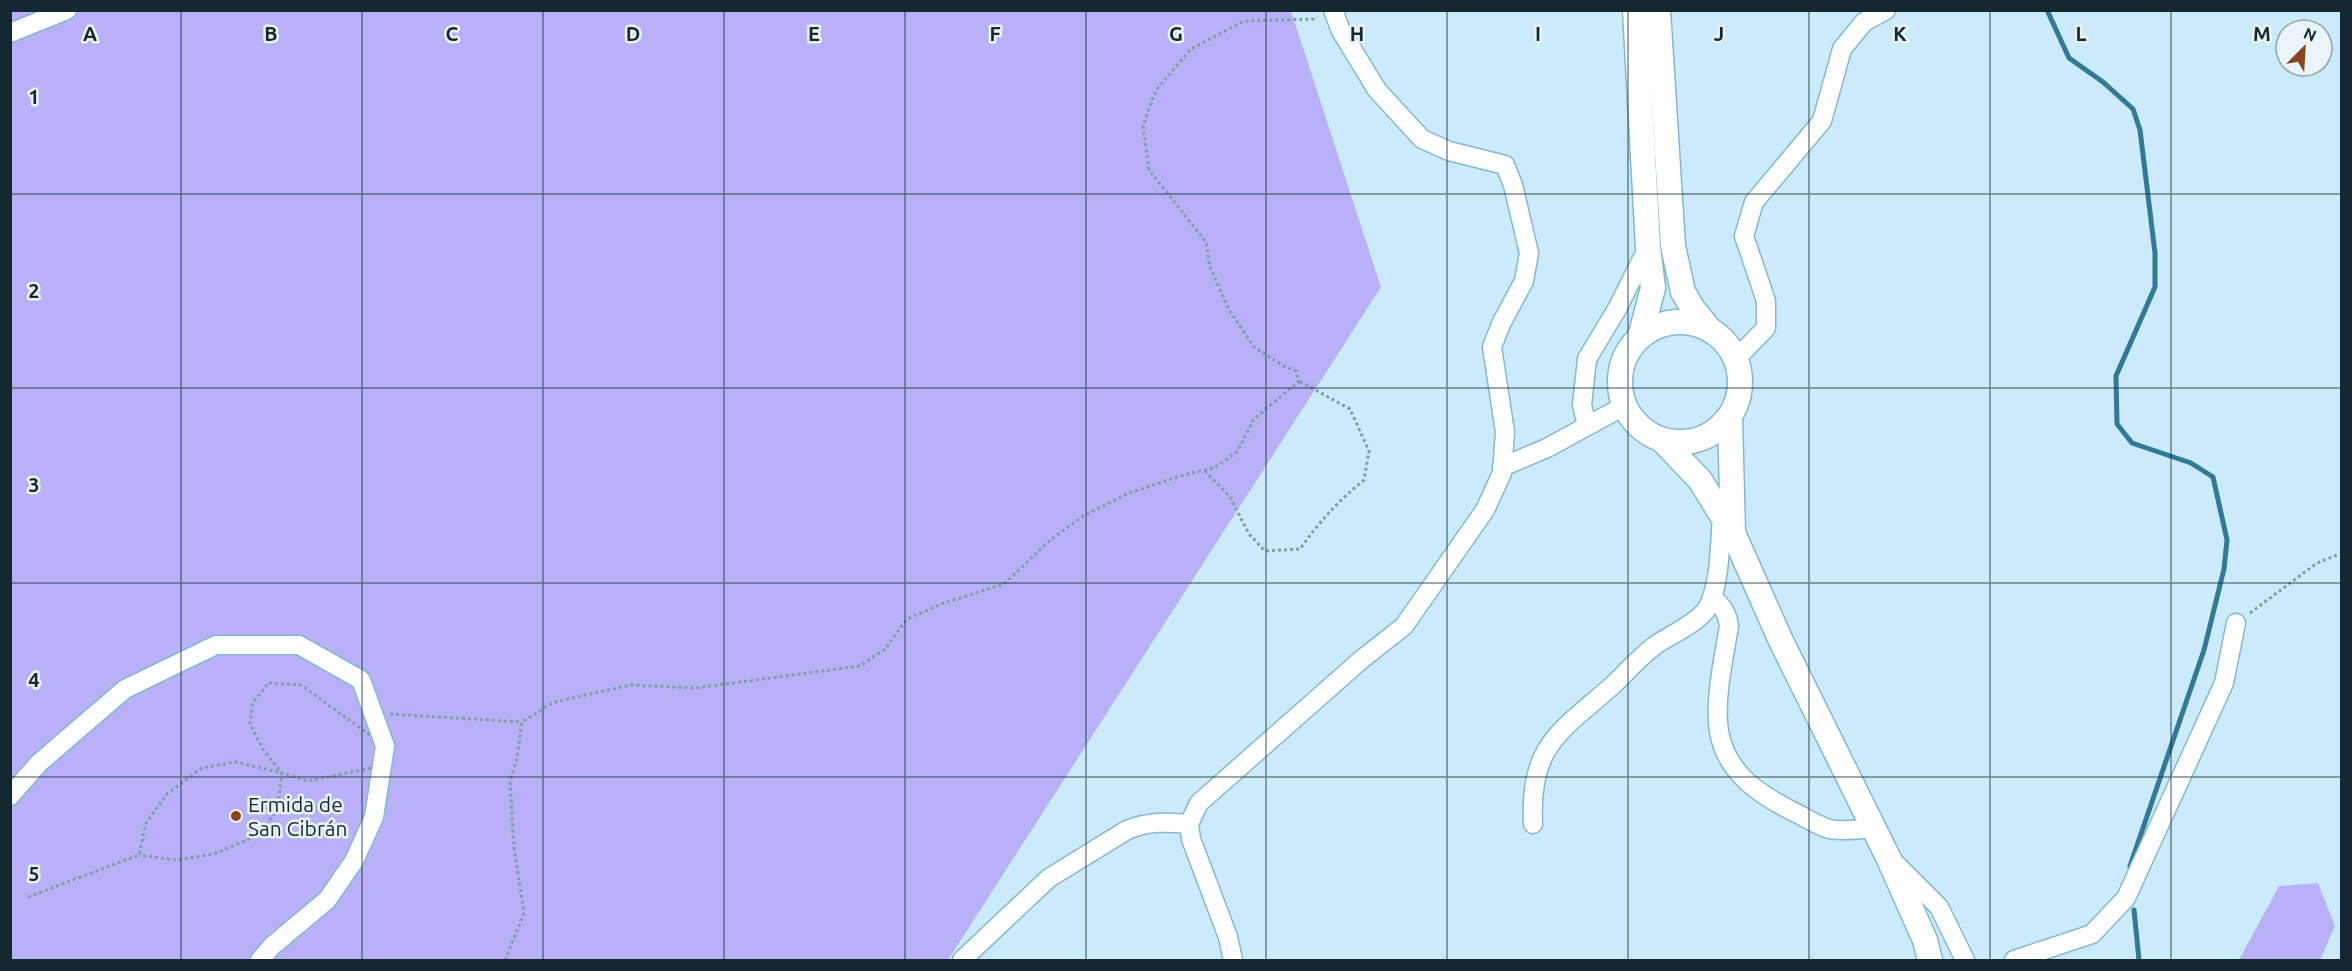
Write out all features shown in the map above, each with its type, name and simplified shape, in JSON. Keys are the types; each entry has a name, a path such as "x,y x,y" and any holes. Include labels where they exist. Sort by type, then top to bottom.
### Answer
{"main road":[{"path":"1635,10 1648,247 1653,288 1640,337"},
{"path":"1658,10 1673,246 1683,292 1710,330 1725,342 1736,359 1741,379 1739,399 1730,418 1711,435 1687,442 1662,440"},
{"path":"1710,330 1692,323 1674,322 1656,327 1640,337 1630,348 1621,369 1620,392 1624,406 1640,427 1662,440 1700,480 1728,526 1781,641 1888,857 1924,940 1930,960"},
{"path":"1728,526 1730,418"}],"street":[{"path":"10,33 67,10"},
{"path":"1736,359 1766,328 1767,301 1744,236 1755,202 1822,122 1842,48 1864,22 1886,10"},
{"path":"1233,960 1227,937 1191,839 1189,824 1199,803 1222,781 1361,660 1404,626 1485,510 1502,473 1504,432 1492,347 1501,324 1524,281 1529,253 1513,185 1505,165 1449,151 1422,139 1377,90 1341,31 1326,13"},
{"path":"1587,425 1582,405 1587,359 1617,309 1648,247"},
{"path":"1502,467 1547,448 1624,406"},
{"path":"1533,824 1533,787 1542,757 1553,739 1615,683 1643,654 1704,614 1712,597 1728,526"},
{"path":"1712,597 1724,608 1729,626 1719,696 1718,729 1725,756 1738,774 1757,791 1827,828 1844,831 1874,828"},
{"path":"2014,960 2091,934 2126,898 2223,683 2236,623"},
{"path":"10,796 39,763 125,689 216,645 299,645 361,680 385,746 374,817 354,861 327,900 272,946 260,960"},
{"path":"962,960 1049,878 1127,830 1160,821 1189,824"},
{"path":"1888,857 1939,907 1965,960"}],"path":[{"path":"1205,471 1230,497 1249,534 1265,551 1300,549 1317,524 1342,497 1364,480 1369,451 1350,409 1299,381 1296,371 1254,347 1229,310 1210,267 1206,242 1149,170 1143,126 1156,90 1191,49 1244,21 1314,19 1326,13"},
{"path":"373,713 522,722 554,702 631,685 696,688 860,666 885,649 907,619 942,604 1004,584 1049,542 1083,516 1129,493 1187,474 1214,468 1236,452 1254,419 1299,381"},
{"path":"2236,623 2317,563 2342,552"},
{"path":"28,897 139,855 176,861 214,854 256,836 277,811 282,773 264,751 250,724 253,702 269,683 301,685 385,746 371,768 308,781 282,773 235,762 202,768 167,794 156,809 146,823 139,855"},
{"path":"505,960 524,913 514,848 510,782 517,758 522,722"}],"shaded area":[{"path":"10,11 1291,11 1381,287 948,960 11,960"},
{"path":"2318,883 2335,926 2320,960 2239,960 2279,886"}],"waterway":[{"path":"2047,10 2069,58 2103,82 2133,109 2140,130 2155,253 2155,287 2116,376 2117,424 2132,443 2191,463 2213,477 2227,540 2224,569 2204,650 2130,866"},
{"path":"2134,910 2139,960"}],"place":[{"name":"Ermida de San Cibrán","path":"236,816"}]}
